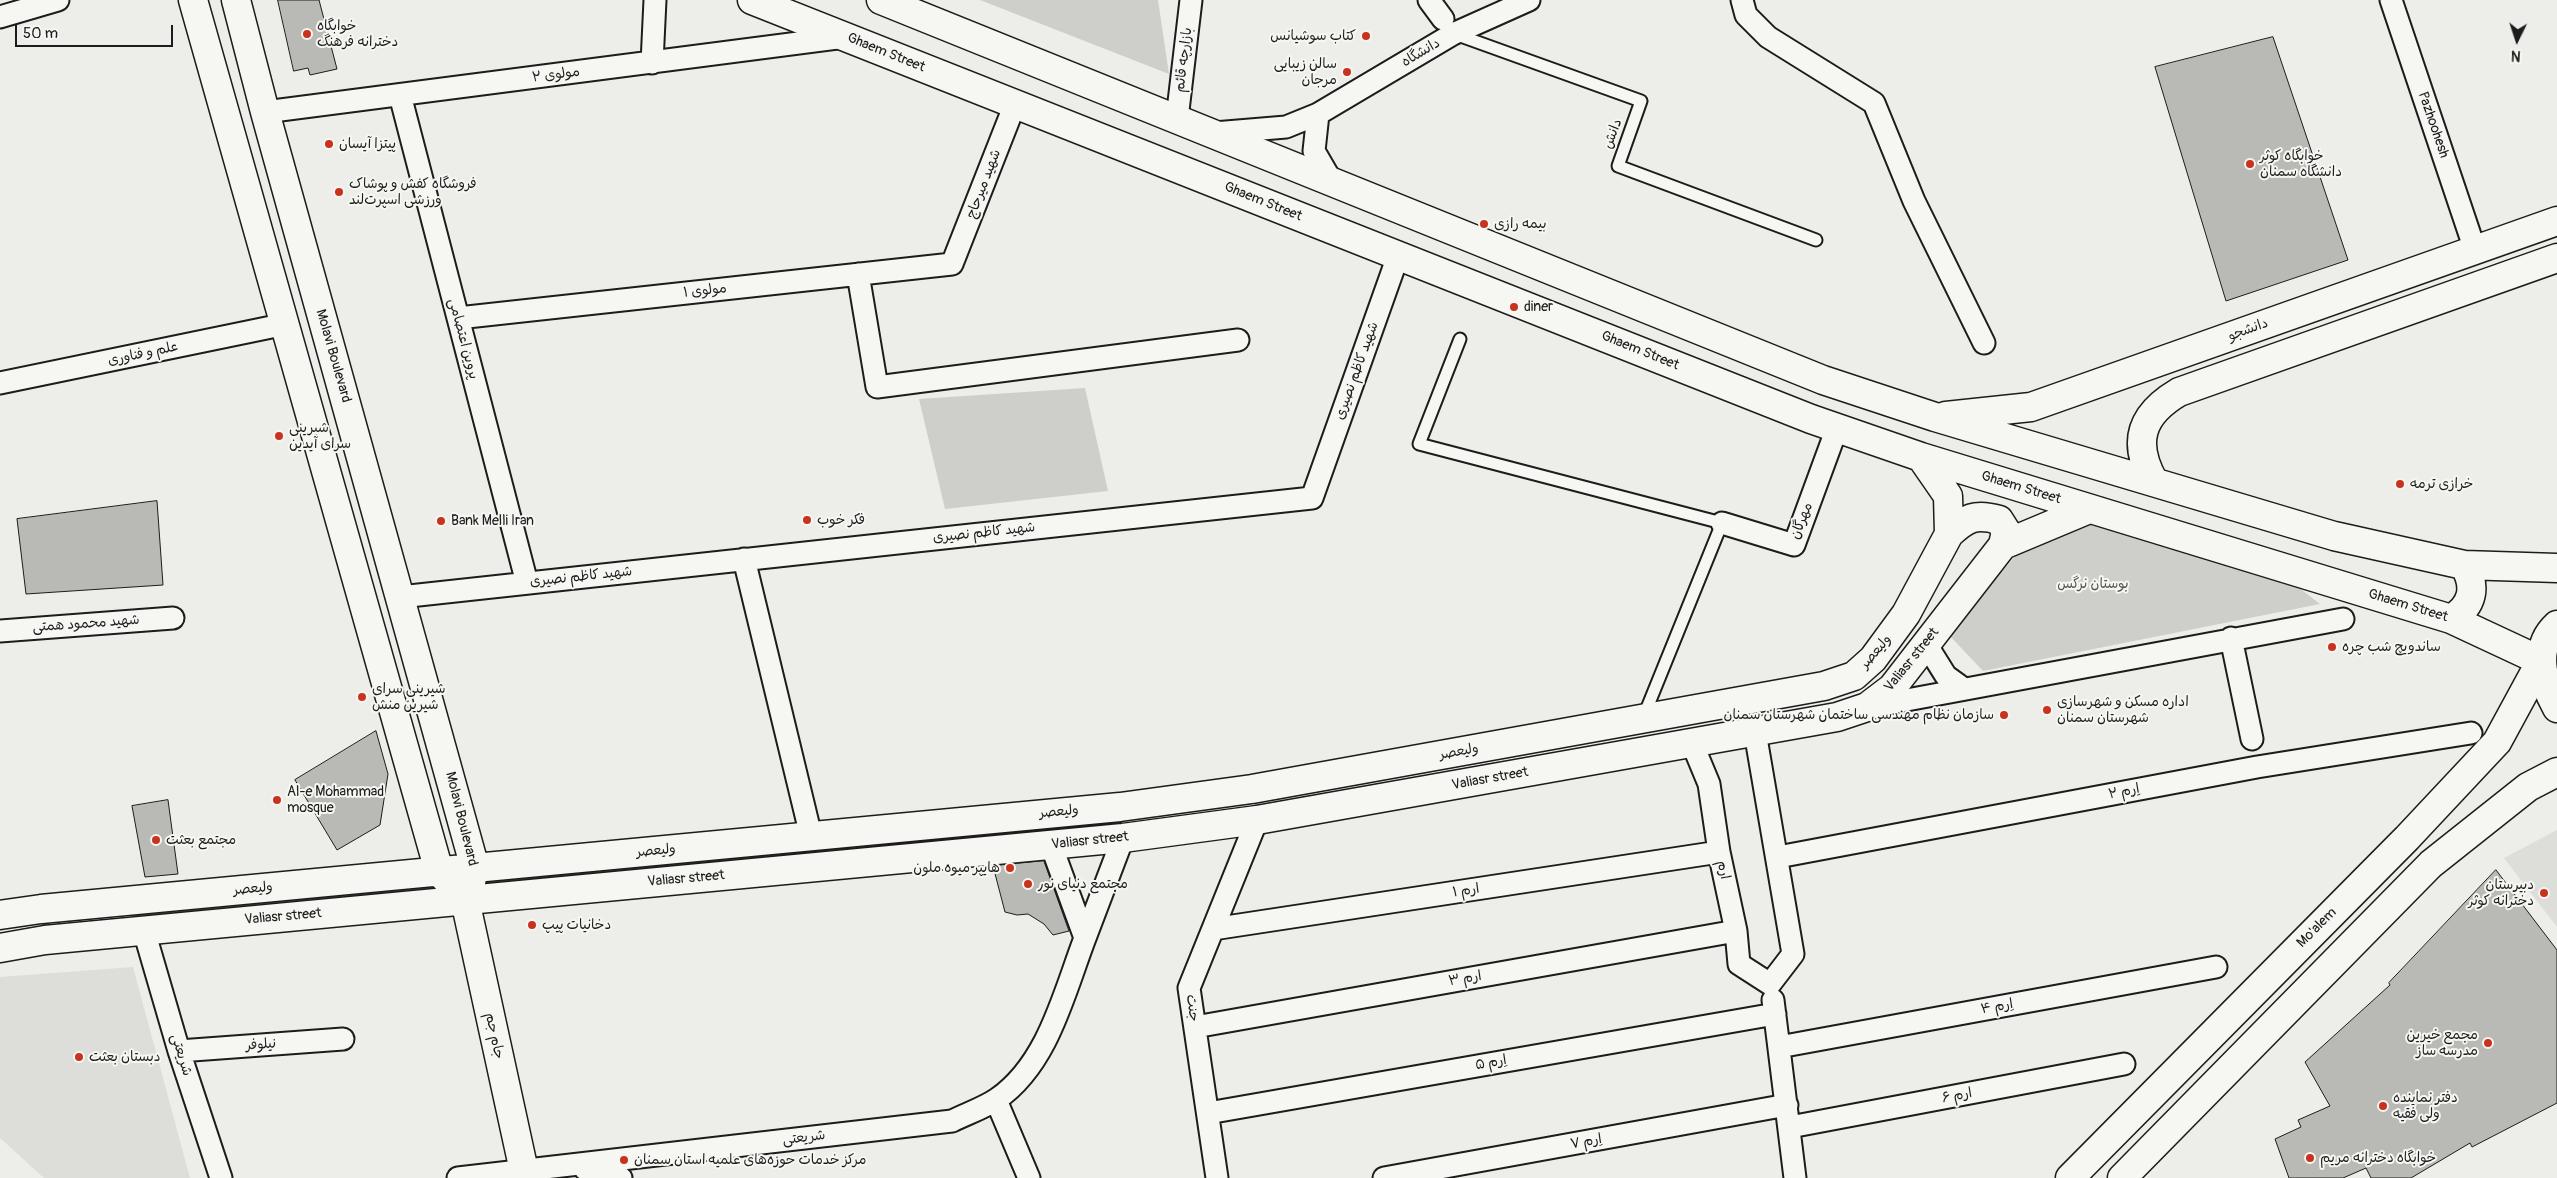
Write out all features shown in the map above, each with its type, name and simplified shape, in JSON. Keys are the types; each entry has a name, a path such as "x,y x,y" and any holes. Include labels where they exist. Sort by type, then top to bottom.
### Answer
{"main road":[{"path":"193,0 439,871 465,900"},
{"name":"Molavi Boulevard","path":"236,0 265,112 475,868 465,900"},
{"name":"Ghaem Street","path":"752,0 1837,428 1921,458 2451,619 2541,661"},
{"path":"881,0 1823,380 1935,418 2334,536 2464,565 2557,568"},
{"name":"دانشجو","path":"1935,418 2031,407 2557,221"},
{"path":"2475,250 2488,282"},
{"path":"2154,482 2143,463 2141,442 2147,421 2160,403 2179,392 2557,258"},
{"path":"286,324 322,314"},
{"name":"ولیعصر","path":"0,916 41,909 1120,807 1252,789 1824,686 1854,676 1873,659 1906,614 1949,534 1948,496 1921,458"},
{"name":"Valiasr street","path":"0,948 45,940 1123,838 1257,820 1837,717 1867,707 1892,688 2004,545 2089,509"},
{"path":"1949,534 1967,518 1986,516 1999,520 2006,531 2004,545"},
{"path":"2451,619 2466,607 2473,589 2470,576 2464,565"},
{"name":"Mo'alem","path":"2070,1178 2407,838 2497,742 2541,661 2545,643 2557,625"},
{"path":"2541,661 2545,685 2557,708"},
{"path":"2122,1178 2431,864 2528,787 2557,772"},
{"path":"1120,807 1123,838"},
{"path":"1047,814 1052,845"},
{"name":"جام جم","path":"465,900 525,1176"}],"street":[{"path":"0,17 58,0"},
{"path":"652,63 654,0"},
{"name":"بازارچه قائم","path":"1177,119 1191,0"},
{"path":"1430,0 1448,26"},
{"name":"دانشگاه","path":"1211,133 1286,127 1318,114 1448,26 1529,0"},
{"path":"1742,0 1746,15 1768,37 1874,103 1914,201 1984,343"},
{"name":"Pazhoohesh","path":"2391,0 2475,250"},
{"name":"مولوی ۲","path":"265,112 846,37"},
{"name":"پروین اعتصامی","path":"400,95 527,583"},
{"name":"شهید میرحاج","path":"952,264 1015,104"},
{"path":"1318,114 1314,151 1332,182"},
{"name":"شهید کاظم نصیری","path":"400,597 1312,498 1398,256"},
{"name":"مولوی ۱","path":"458,318 952,264"},
{"path":"858,274 877,386 1238,340"},
{"name":"علم و فناوری","path":"0,383 286,324"},
{"name":"مهرگان","path":"1722,523 1794,545 1837,428"},
{"path":"744,559 811,836"},
{"name":"شهید محمود همتی","path":"0,631 173,618"},
{"path":"1867,707 2231,638 2343,619"},
{"path":"2231,638 2252,739"},
{"path":"1926,644 1946,676 1964,689"},
{"path":"1756,732 1793,954 1770,984 1796,1178"},
{"name":"اِرم ۲","path":"1778,857 2247,768 2472,733"},
{"name":"ارم","path":"1692,743 1709,784 1719,852 1736,931 1739,964 1770,984"},
{"name":"جنت","path":"1217,1178 1189,988 1257,820"},
{"name":"شریعتی","path":"458,1178 525,1176 570,1166 952,1121 996,1100 1024,1075 1047,1038 1123,838"},
{"path":"1052,845 1085,938"},
{"name":"ارم ۱","path":"1213,929 1719,852"},
{"name":"شریعتی","path":"144,931 179,1051 221,1178"},
{"name":"ارم ۳","path":"1195,1027 1736,931"},
{"name":"اِرم ۴","path":"1779,1047 2216,967"},
{"name":"اِرم ۵","path":"1208,1112 1775,1014"},
{"name":"نیلوفر","path":"179,1051 343,1040"},
{"name":"ارم ۶","path":"1790,1127 2124,1064"},
{"path":"996,1100 1030,1178"},
{"name":"اِرم ۷","path":"1384,1178 1412,1176 1787,1105"},
{"path":"570,1166 621,1178"}],"lane":[{"name":"دانش","path":"1448,26 1641,101 1618,166 1816,240"},
{"path":"1460,339 1419,444 1722,523 1642,720"}],"shaded area":[{"name":"دبیرستان دخترانه کوثر","path":"2557,830 2557,927 2504,858"},
{"name":"دبستان بعثت","path":"133,967 190,1178 44,1178 0,1138 0,977"}],"green space":[{"path":"980,0 1158,0 1169,74"},
{"path":"1085,388 1108,491 945,509 919,399"},
{"name":"بوستان نرگس","path":"2086,520 2280,573 2320,604 1983,671 1948,634 2032,537"}],"building":[{"name":"خوابگاه دخترانه فرهنگ","path":"278,0 319,0 337,69 310,75 308,68 294,71"},
{"name":"خوابگاه کوثر دانشگاه سمنان","path":"2273,37 2348,260 2226,301 2155,67"},
{"path":"157,501 163,585 26,594 17,519"},
{"path":"376,731 388,774 380,825 337,850 295,780"},
{"name":"مجتمع بعثت","path":"168,800 178,874 145,877 132,806"},
{"name":"مجتمع دنیای نور","path":"1044,861 1069,931 1053,935 1044,924 1028,914 1017,915 1005,912 993,866"},
{"path":"2496,870 2557,950 2557,1103 2472,1147 2470,1143 2411,1178 2371,1178 2366,1168 2343,1178 2289,1178 2275,1139 2301,1127 2298,1120 2330,1106 2305,1062 2390,985 2389,983"}],"place":[{"name":"خوابگاه دخترانه فرهنگ","path":"307,34"},
{"name":"کتاب سوشیانس","path":"1366,36"},
{"name":"سالن زیبایی مرجان","path":"1347,72"},
{"name":"پیتزا آیسان","path":"329,144"},
{"name":"خوابگاه کوثر دانشگاه سمنان","path":"2250,164"},
{"name":"فروشگاه کفش و پوشاک ورزشی اسپرت‌لند","path":"339,192"},
{"name":"بیمه رازی","path":"1484,224"},
{"name":"diner","path":"1514,307"},
{"name":"شیرینی سرای آیدین","path":"279,436"},
{"name":"خرازی ترمه","path":"2400,484"},
{"name":"فکر خوب","path":"807,520"},
{"name":"Bank Melli Iran","path":"441,521"},
{"name":"ساندویچ شب چره","path":"2332,647"},
{"name":"شیرینی سرای شیرین منش","path":"362,697"},
{"name":"اداره مسکن و شهرسازی شهرستان سمنان","path":"2047,710"},
{"name":"سازمان نظام مهندسی ساختمان شهرستان سمنان","path":"2004,715"},
{"name":"Al-e Mohammad mosque","path":"277,800"},
{"name":"مجتمع بعثت","path":"156,840"},
{"name":"هایپر میوه ملون","path":"1010,868"},
{"name":"مجتمع دنیای نور","path":"1028,884"},
{"name":"دبیرستان دخترانه کوثر","path":"2544,893"},
{"name":"دخانیات پیپ","path":"532,925"},
{"name":"مجمع خیرین مدرسه ساز","path":"2488,1043"},
{"name":"دبستان بعثت","path":"79,1057"},
{"name":"دفتر نماینده ولی فقیه","path":"2383,1106"},
{"name":"خوابگاه دخترانه مریم","path":"2310,1158"},
{"name":"مرکز خدمات حوزه‌های علمیه استان سمنان","path":"624,1160"}]}
